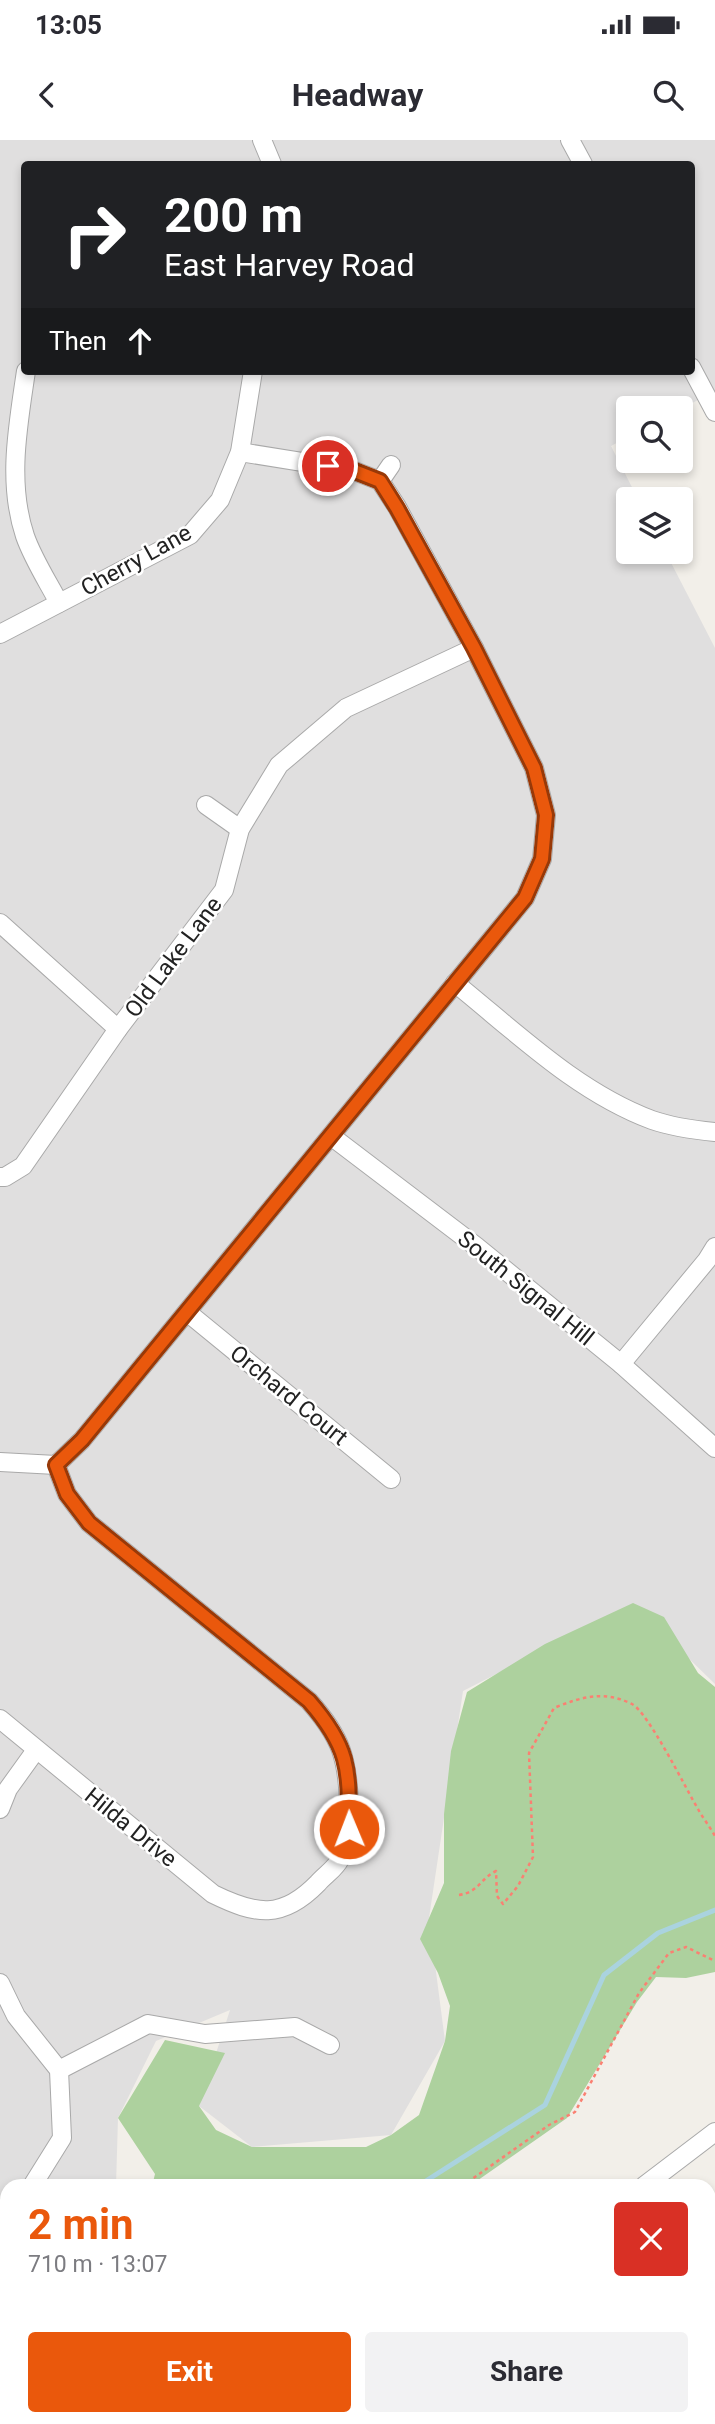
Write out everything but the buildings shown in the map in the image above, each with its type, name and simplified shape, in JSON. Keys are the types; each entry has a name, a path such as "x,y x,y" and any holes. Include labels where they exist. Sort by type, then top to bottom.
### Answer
{"street":[{"path":"262,140 271,161"},
{"path":"570,140 581,161"},
{"path":"695,374 715,412"},
{"path":"25,375 16,439 17,504 26,538 59,603"},
{"name":"Cherry Lane","path":"0,634 190,535 220,500 240,452 252,375"},
{"path":"0,1462 56,1465 82,1440 525,898 542,859 546,815 534,768 474,648 380,481 352,470 240,452"},
{"path":"380,481 391,466"},
{"name":"Old Lake Lane","path":"0,1177 5,1177 23,1166 118,1028 224,890 240,829 260,792 279,765 346,708 474,648"},
{"path":"206,804 240,829"},
{"path":"0,923 118,1028"},
{"path":"455,984 573,1078 611,1102 654,1121 692,1130 715,1132"},
{"name":"South Signal Hill","path":"331,1136 477,1247 621,1364 715,1448"},
{"path":"621,1364 715,1247"},
{"name":"Orchard Court","path":"187,1312 391,1479"},
{"name":"Hilda Drive","path":"0,1719 213,1894 241,1908 273,1911 306,1896 340,1860 349,1829 349,1774 341,1746 329,1724 309,1701 89,1523 67,1494 56,1465"},
{"path":"0,1810 8,1789 36,1750"},
{"path":"0,1983 16,2016 59,2070 62,2138 36,2179"},
{"path":"59,2070 148,2025 205,2034 296,2027 330,2045"},
{"path":"653,2179 715,2132"}],"path":[{"path":"458,1895 474,1891 496,1871 501,1903 509,1899 518,1886 533,1857 529,1753 554,1708 592,1695 633,1704 640,1711 659,1738 715,1836"},
{"path":"472,2179 549,2125 575,2112 622,2021 669,1953 686,1947 715,1961"}],"shaded area":[{"path":"0,140 715,140 715,391 693,403 693,396 616,396 616,443 611,446 616,456 616,473 625,473 632,487 616,487 616,564 672,564 715,648 715,1684 633,1604 463,1691 429,1918 445,2041 391,2135 252,2147 199,2106 230,2010 156,2041 118,2118 116,2179 0,2179"}],"green space":[{"path":"633,1603 664,1617 698,1673 715,1687 715,1972 686,1978 656,1977 637,2002 567,2118 480,2179 154,2179 155,2174 118,2118 165,2040 225,2053 199,2106 216,2130 252,2147 366,2147 391,2135 419,2115 445,2041 450,2006 438,1973 420,1939 444,1883 444,1814 451,1751 467,1692 545,1644"}],"waterway":[{"path":"429,2179 545,2105 604,1975 658,1933 715,1910"}],"route":[{"path":"328,466 352,470 380,481 474,648 534,768 546,815 542,859 525,898 82,1440 56,1465 67,1494 89,1523 309,1701 329,1724 341,1746 349,1774 349,1829"}]}
